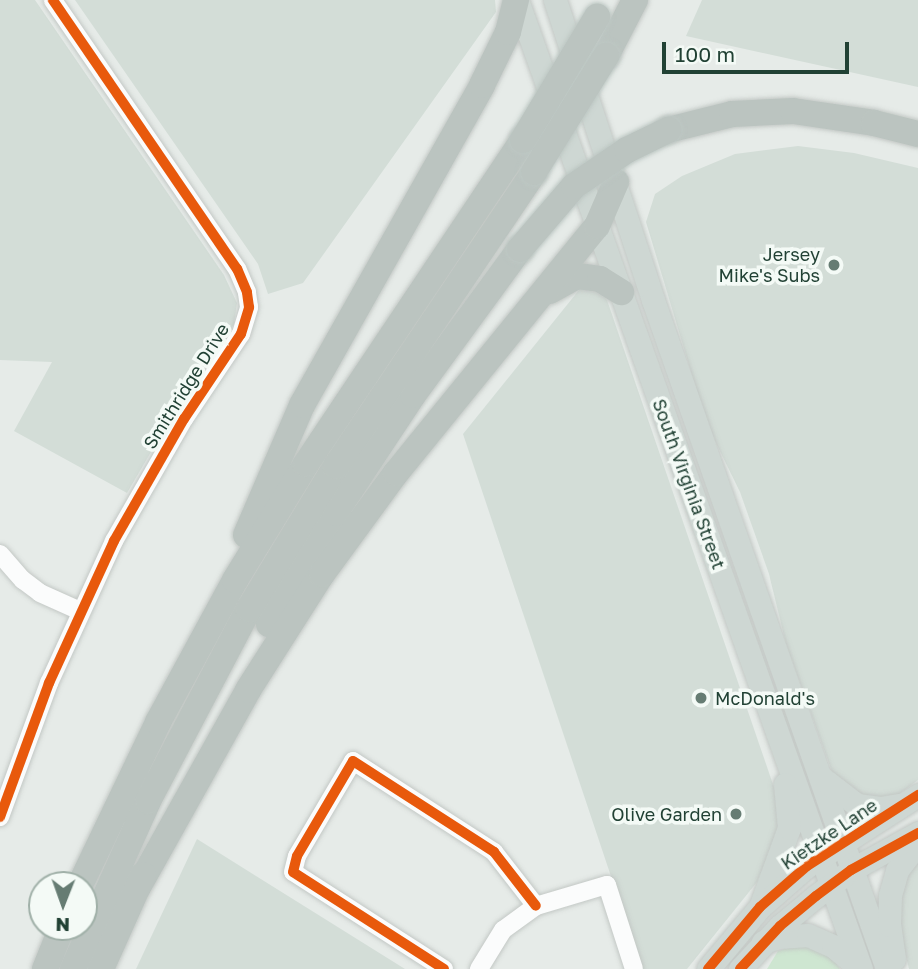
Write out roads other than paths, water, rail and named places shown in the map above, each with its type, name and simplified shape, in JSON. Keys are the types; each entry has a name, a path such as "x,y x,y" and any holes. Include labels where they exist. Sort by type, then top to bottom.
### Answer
{"highway":[{"path":"202,639 302,405 482,85 508,32 516,0"},
{"path":"73,969 153,789 249,609 358,432 534,172 606,56 635,0"},
{"path":"87,871 146,745 202,639 306,464 523,140 601,9"},
{"path":"102,969 216,724 302,569 413,395 520,249 574,186 627,150 668,130 732,114 793,111 874,123 918,134"},
{"path":"137,889 227,724 322,574 389,482 597,226 616,182"},
{"path":"524,313 556,285 577,276 600,279 621,292"},
{"path":"45,969 56,941"}],"main road":[{"name":"South Virginia Street","path":"516,0 860,969"},
{"name":"South Virginia Street","path":"555,0 713,473 887,969"},
{"path":"688,482 713,473"},
{"path":"760,907 789,828 776,729"},
{"path":"819,775 836,792 857,805 880,808 911,800"},
{"name":"Kietzke Lane","path":"708,969 760,907 821,856 911,800"},
{"path":"740,969 763,942 831,884 918,833"},
{"path":"896,969 889,925 890,895 897,870 918,844"},
{"path":"763,942 779,937 808,935 833,946 860,969"}],"street":[{"name":"Smithridge Drive","path":"0,817 25,744 80,611 145,484 242,334 248,307 247,292 237,269 53,0"},
{"path":"0,554 23,580 40,593 80,611"},
{"path":"444,969 293,872 297,856 354,761 494,852 536,906"},
{"path":"479,969 503,930 536,906 607,886 634,969"}],"place":[{"name":"Jersey Mike's Subs","path":"834,265"},
{"name":"McDonald's","path":"701,698"},
{"name":"Olive Garden","path":"736,814"}]}
